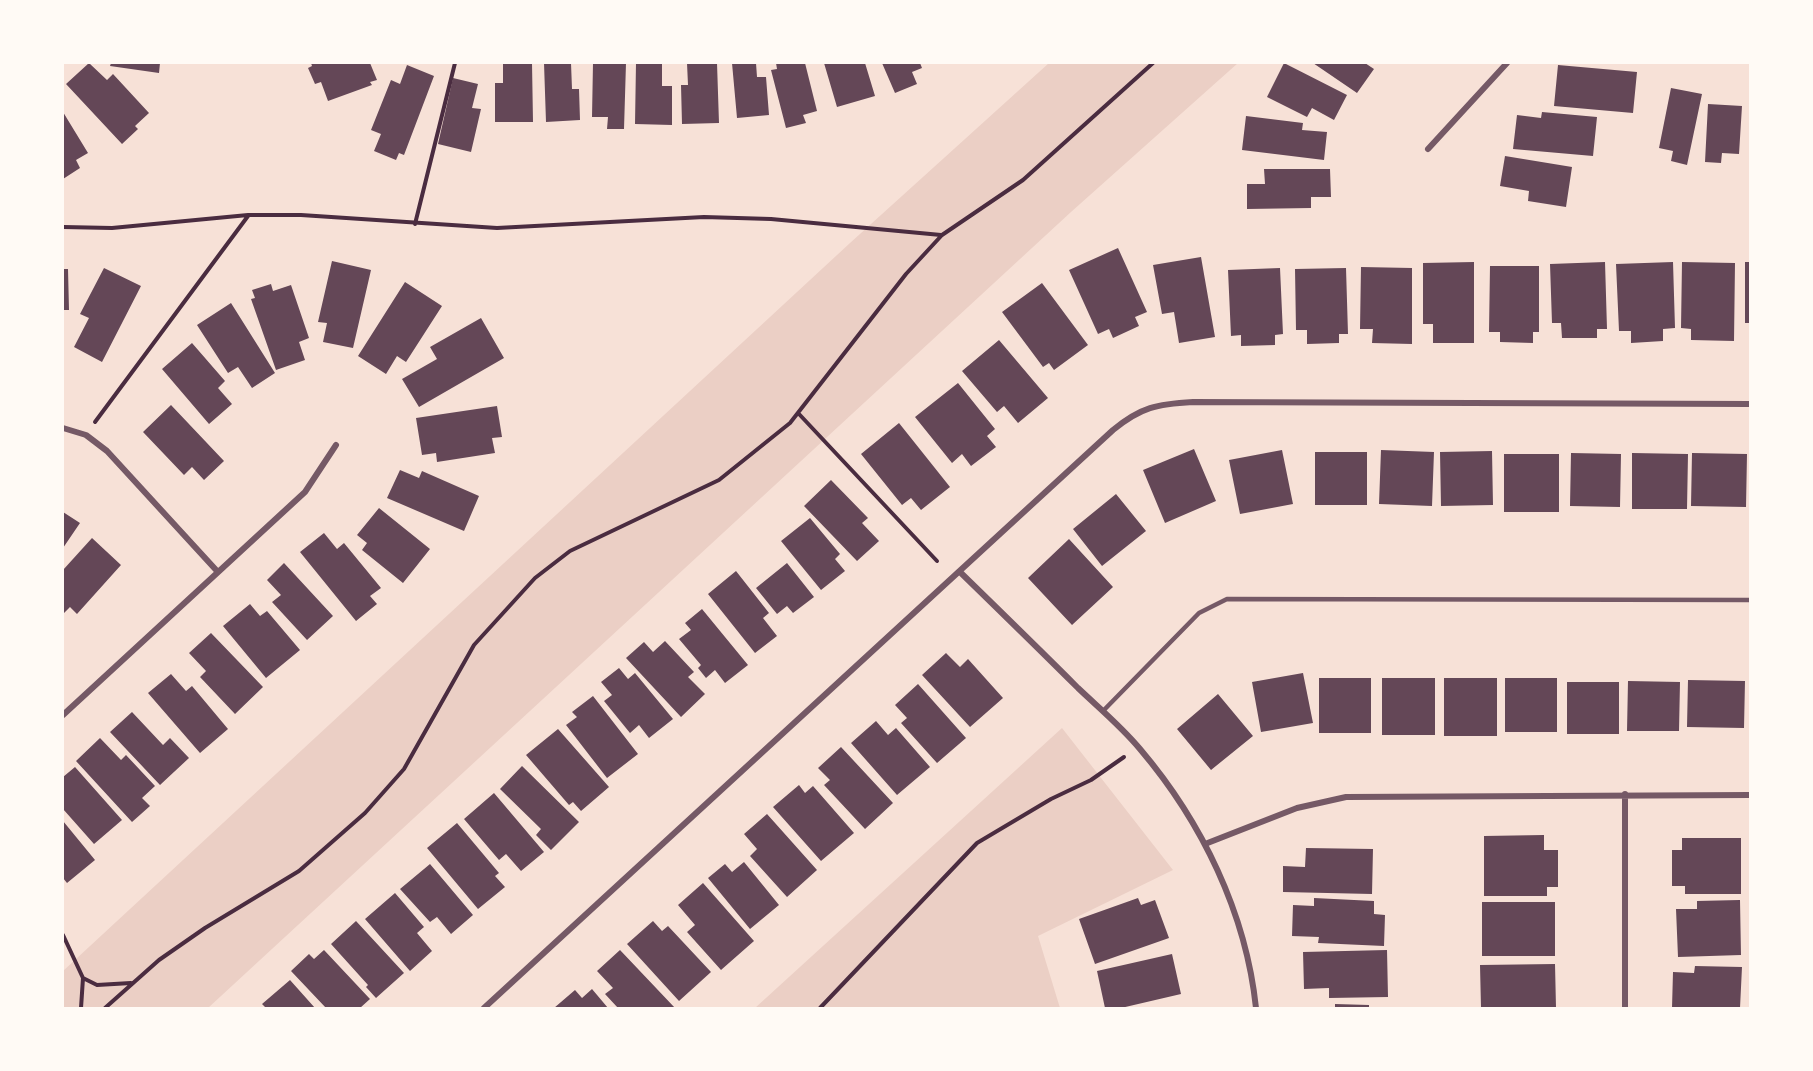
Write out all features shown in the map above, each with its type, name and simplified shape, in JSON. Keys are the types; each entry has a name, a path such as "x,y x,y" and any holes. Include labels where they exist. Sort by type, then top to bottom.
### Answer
{"street":[{"path":"1428,149 1507,63"},
{"path":"484,1008 1120,424 1144,408 1166,403 1750,404"},
{"path":"63,428 86,435 107,451 217,571"},
{"path":"63,716 217,571 305,492 336,445"},
{"path":"960,573 1139,747 1172,790 1205,844 1243,940 1253,979 1256,1008"},
{"path":"1625,794 1625,1008"},
{"path":"1205,844 1297,808 1346,797 1750,795"}],"lane":[{"path":"1103,711 1199,613 1227,599 1750,600"}],"path":[{"path":"415,224 455,63"},
{"path":"105,1008 159,960 205,928 299,871 365,813 404,769 474,645 534,578 570,551 719,480 799,414 906,274 942,235 1023,180 1153,63"},
{"path":"86,435 248,215"},
{"path":"63,227 112,228 248,215 302,215 498,228 704,217 771,219 942,235"},
{"path":"799,414 937,561"},
{"path":"820,1008 977,843 1051,799 1091,780 1139,747"},
{"path":"63,935 83,978 81,1008"},
{"path":"83,978 97,985 132,983"}],"shaded area":[{"path":"1049,63 1238,63 1071,212 208,1008 63,1008 63,971 850,243"},
{"path":"1062,728 1173,870 1038,936 1060,1008 755,1008"}],"building":[{"path":"89,63 107,80 113,74 149,113 135,126 138,129 122,144 66,84"},
{"path":"111,63 160,63 159,73 110,66"},
{"path":"311,63 370,63 377,80 370,82 372,85 328,101 321,82 315,84 308,68 312,66"},
{"path":"503,63 532,63 533,122 495,122 495,83 503,83"},
{"path":"544,63 571,63 572,89 579,89 580,120 546,122"},
{"path":"593,63 626,63 624,129 607,129 608,117 592,117"},
{"path":"636,63 662,63 662,86 672,86 672,125 635,124"},
{"path":"687,63 717,63 719,123 682,124 681,85 688,85"},
{"path":"732,63 756,63 757,77 766,77 769,115 737,118"},
{"path":"776,63 805,63 817,111 803,115 806,123 786,128 771,70 777,69"},
{"path":"824,63 865,63 875,96 837,107"},
{"path":"882,63 920,63 922,68 912,72 917,84 895,93"},
{"path":"1284,63 1347,95 1334,120 1312,108 1307,117 1267,97"},
{"path":"1313,63 1365,63 1374,69 1357,93"},
{"path":"407,65 434,76 404,155 399,153 396,160 374,151 381,134 371,130 391,80 400,84"},
{"path":"1558,65 1637,72 1633,113 1554,106"},
{"path":"453,78 478,84 472,108 481,109 471,152 438,144"},
{"path":"1671,88 1702,94 1687,165 1671,161 1673,151 1659,148"},
{"path":"1708,104 1742,106 1739,154 1722,153 1721,163 1705,162"},
{"path":"63,112 88,153 76,160 80,168 63,179"},
{"path":"1542,112 1597,117 1593,156 1513,149 1517,115 1541,118"},
{"path":"1246,116 1303,123 1302,130 1327,132 1324,160 1242,150"},
{"path":"1505,156 1572,167 1566,207 1528,201 1529,191 1500,186"},
{"path":"1264,169 1330,169 1331,197 1311,197 1311,208 1247,209 1247,184 1265,184"},
{"path":"1118,248 1147,312 1135,317 1139,326 1113,338 1109,329 1098,334 1069,270"},
{"path":"1201,257 1215,337 1179,343 1174,312 1162,314 1153,265"},
{"path":"332,261 371,270 353,348 323,342 327,323 318,322"},
{"path":"1474,262 1474,343 1433,343 1433,324 1423,324 1423,263"},
{"path":"1605,262 1607,329 1597,329 1597,338 1562,338 1561,323 1552,323 1550,264"},
{"path":"1673,262 1675,328 1663,329 1663,341 1631,343 1631,331 1619,331 1616,264"},
{"path":"1682,262 1735,263 1734,341 1691,340 1691,329 1681,328"},
{"path":"1745,262 1750,262 1750,323 1745,323"},
{"path":"1490,266 1539,266 1539,332 1533,332 1533,343 1500,342 1500,332 1489,332"},
{"path":"1361,267 1412,268 1412,344 1372,343 1373,329 1360,329"},
{"path":"104,268 141,286 102,362 74,347 89,318 80,314"},
{"path":"1280,268 1283,334 1275,335 1275,345 1241,346 1241,335 1231,336 1228,270"},
{"path":"1346,268 1348,334 1339,334 1339,343 1307,344 1307,330 1296,330 1295,269"},
{"path":"63,269 68,269 69,310 63,310"},
{"path":"405,282 442,306 406,362 397,356 386,374 358,356"},
{"path":"1042,283 1088,345 1054,370 1049,363 1043,367 1002,312"},
{"path":"271,284 273,291 291,285 309,338 299,342 305,360 276,370 251,299 255,298 252,290"},
{"path":"231,303 275,373 252,388 238,367 228,373 197,325"},
{"path":"481,318 504,358 419,407 402,379 437,359 430,347"},
{"path":"999,340 1048,398 1018,423 1004,406 997,412 962,371"},
{"path":"192,343 225,381 218,388 232,404 209,424 162,369"},
{"path":"958,383 995,429 987,436 996,447 971,466 962,454 952,463 915,417"},
{"path":"171,405 224,461 204,480 192,467 184,475 143,432"},
{"path":"497,406 502,437 492,438 495,453 437,462 436,453 422,455 416,418"},
{"path":"899,423 950,487 921,510 911,498 902,505 861,454"},
{"path":"1194,449 1216,501 1165,523 1143,470"},
{"path":"1282,450 1293,504 1240,514 1229,460"},
{"path":"1381,450 1434,452 1432,506 1379,504"},
{"path":"1492,451 1493,505 1441,506 1440,452"},
{"path":"1315,452 1367,452 1367,505 1315,505"},
{"path":"1571,453 1621,454 1620,507 1570,506"},
{"path":"1632,453 1688,454 1687,509 1632,509"},
{"path":"1692,453 1747,454 1746,507 1691,506"},
{"path":"1504,454 1559,454 1559,512 1504,512"},
{"path":"400,470 419,478 422,471 479,496 464,531 387,498"},
{"path":"831,480 868,518 862,523 879,541 857,561 804,506"},
{"path":"1116,494 1146,531 1102,566 1073,529"},
{"path":"379,508 430,549 403,583 362,550 367,543 357,535"},
{"path":"63,512 80,523 63,548"},
{"path":"810,518 840,554 835,559 845,571 821,590 781,541"},
{"path":"324,533 337,549 344,543 381,588 370,596 377,604 356,621 300,552"},
{"path":"92,538 121,565 77,614 70,607 63,614 63,570"},
{"path":"1069,539 1113,587 1072,625 1028,578"},
{"path":"284,563 333,616 307,640 272,602 281,595 267,580"},
{"path":"787,563 814,597 793,613 787,606 777,614 756,588"},
{"path":"736,571 769,613 763,618 777,636 755,653 708,594"},
{"path":"250,604 260,616 267,611 300,650 266,678 223,626"},
{"path":"702,609 748,665 725,683 715,670 706,678 698,668 701,665 679,639 691,630 685,623"},
{"path":"211,633 263,687 235,714 200,677 206,671 189,653"},
{"path":"665,641 694,672 688,677 705,694 681,717 626,658 644,642 653,652"},
{"path":"946,653 960,667 968,659 1003,698 970,727 922,675"},
{"path":"619,668 628,679 635,673 673,719 649,738 639,725 630,733 604,701 612,695 601,682"},
{"path":"1303,673 1313,723 1261,732 1252,682"},
{"path":"171,674 186,691 192,686 228,729 200,753 148,693"},
{"path":"1319,678 1371,678 1371,733 1319,733"},
{"path":"1382,678 1435,678 1435,735 1382,735"},
{"path":"1444,678 1497,678 1497,736 1444,736"},
{"path":"1505,678 1557,678 1557,732 1505,732"},
{"path":"1688,680 1745,681 1744,728 1687,727"},
{"path":"1628,681 1680,682 1679,731 1627,731"},
{"path":"1567,682 1619,682 1619,734 1567,734"},
{"path":"918,684 966,738 937,763 901,723 907,718 895,705"},
{"path":"1218,694 1253,736 1211,770 1177,729"},
{"path":"593,696 638,754 607,778 566,725 577,717 572,712"},
{"path":"132,712 163,745 170,738 189,758 160,785 110,732"},
{"path":"876,721 888,735 896,728 930,767 897,795 851,743"},
{"path":"558,729 609,787 581,811 573,802 569,805 526,755"},
{"path":"100,738 121,760 126,755 155,786 142,798 150,806 132,822 76,761"},
{"path":"841,747 893,803 865,829 824,785 830,780 818,768"},
{"path":"522,766 579,822 551,850 536,835 541,829 500,789"},
{"path":"75,767 122,820 94,844 63,809 63,777"},
{"path":"799,785 805,793 813,786 854,833 821,861 773,807"},
{"path":"494,793 544,852 521,871 506,854 499,860 464,819"},
{"path":"767,814 817,870 787,897 750,856 757,849 744,834"},
{"path":"63,821 95,860 67,883 63,878"},
{"path":"457,823 499,873 495,876 505,887 478,909 427,848"},
{"path":"1544,835 1544,850 1558,850 1558,887 1547,887 1547,896 1484,896 1484,836"},
{"path":"1682,838 1741,838 1741,894 1685,894 1685,886 1672,886 1672,850 1682,850"},
{"path":"1306,848 1373,849 1372,894 1283,892 1283,866 1305,867"},
{"path":"744,862 779,905 750,929 708,878 725,864 732,872"},
{"path":"430,864 473,915 451,934 437,917 430,922 400,889"},
{"path":"703,883 754,941 721,970 687,932 695,925 678,905"},
{"path":"395,893 424,927 417,933 432,951 410,971 365,919"},
{"path":"1138,898 1141,905 1155,900 1169,938 1095,964 1079,919"},
{"path":"1314,898 1374,901 1374,914 1385,915 1384,946 1318,943 1319,937 1292,936 1293,905 1314,906"},
{"path":"1740,900 1741,955 1678,957 1676,909 1697,909 1697,901"},
{"path":"1482,902 1555,902 1555,956 1482,956"},
{"path":"356,921 404,973 376,998 366,987 368,985 331,944"},
{"path":"653,921 662,931 668,926 711,972 679,1001 627,944"},
{"path":"324,950 370,999 360,1008 326,1008 291,971 309,954 314,959"},
{"path":"620,950 675,1008 618,1008 605,994 613,988 597,971"},
{"path":"1387,950 1388,997 1329,998 1329,988 1304,989 1303,952"},
{"path":"1172,954 1181,994 1121,1008 1105,1008 1097,971"},
{"path":"1555,964 1556,1008 1481,1008 1480,965"},
{"path":"1695,966 1742,967 1740,1008 1672,1008 1673,972 1694,973"},
{"path":"290,980 315,1008 266,1008 262,1004"},
{"path":"592,989 608,1008 554,1008 575,990 582,998"},
{"path":"1335,1004 1369,1005 1369,1008 1335,1008"}]}
